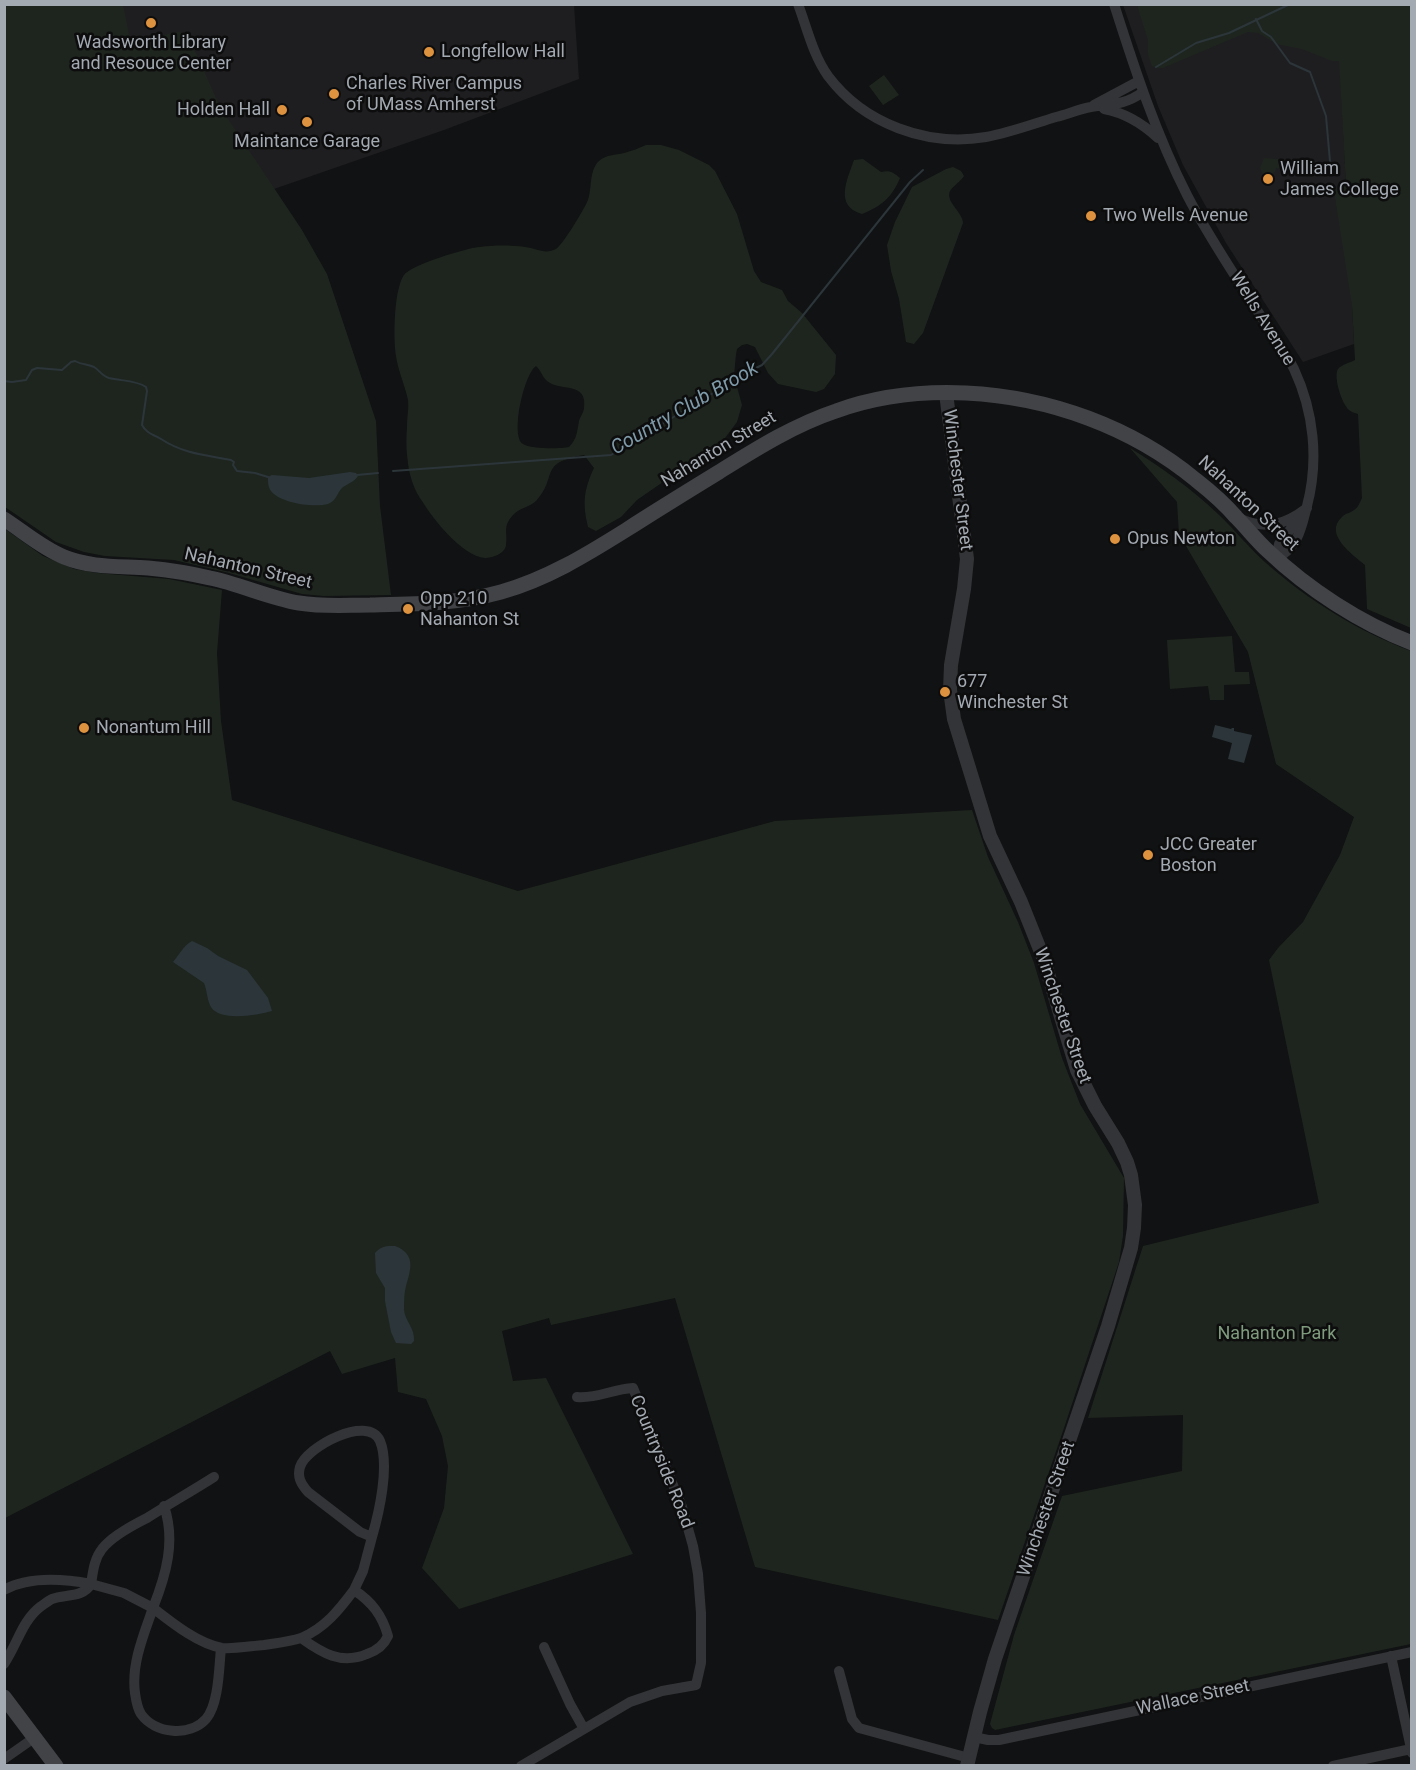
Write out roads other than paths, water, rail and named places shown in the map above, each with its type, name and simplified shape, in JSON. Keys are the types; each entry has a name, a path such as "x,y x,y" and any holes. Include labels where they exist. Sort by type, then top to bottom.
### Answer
{"main road":[{"name":"Nahanton Street","path":"4,519 46,548 79,562 95,566 150,568 190,573 293,602 328,605 425,604 456,601 507,590 560,569 760,447 812,420 837,410 874,400 914,394 991,395 1022,399 1061,409 1106,426 1141,443 1174,463 1205,488 1237,517 1276,559 1313,588 1372,625 1412,643"},
{"path":"4,1696 56,1766"}],"street":[{"name":"Wells Avenue","path":"798,4 815,51 828,75 849,100 873,117 901,130 951,139 986,137 1089,108 1121,104 1131,100 1141,87"},
{"name":"Wells Avenue","path":"1114,4 1162,142 1203,224 1286,354 1303,390 1310,417 1314,454 1313,477 1306,508 1279,544 1276,559"},
{"name":"Wells Avenue","path":"1089,108 1122,113 1142,124 1162,142"},
{"name":"Winchester Street","path":"946,393 967,553 966,577 951,665 950,690 954,719 990,836 1030,923 1049,973 1077,1070 1127,1162 1132,1181 1135,1213 1131,1248 1106,1333 995,1659 968,1762"},
{"path":"1237,517 1252,524 1271,526 1288,521 1306,508"},
{"name":"Countryside Road","path":"521,1766 630,1702 662,1691 696,1685 701,1663 698,1574 688,1526 633,1388 593,1398 577,1397"},
{"path":"4,1590 16,1583 34,1581 72,1581 91,1584 124,1593 153,1608 197,1638 221,1648 291,1642 313,1633 334,1616 354,1590 363,1571 379,1514 383,1489 380,1442 371,1432 362,1430 343,1434 306,1455 300,1465 298,1476 308,1492 360,1532 372,1537"},
{"path":"4,1664 29,1618 39,1608 52,1599 80,1594 88,1589 94,1566 103,1548 127,1528 214,1477"},
{"path":"164,1506 170,1533 169,1557 138,1658 134,1690 137,1706 142,1716 164,1730 188,1730 198,1726 212,1710 221,1648"},
{"path":"301,1638 326,1654 345,1659 358,1658 381,1646 388,1636 385,1626 368,1599 354,1590"},
{"path":"544,1647 584,1729"},
{"name":"Wallace Street","path":"974,1737 999,1740 1412,1652"},
{"path":"1333,1766 1411,1751 1391,1656"},
{"path":"839,1671 852,1719 859,1728 968,1762"},
{"path":"4,1759 34,1738"}],"waterway":[{"name":"Country Club Brook","path":"1156,67 1196,43 1229,33 1290,4"},
{"path":"1256,19 1262,31 1271,37 1290,63 1310,72 1326,116 1331,173"},
{"name":"Country Club Brook","path":"393,471 611,455 762,365 910,182 923,170"},
{"name":"Country Club Brook","path":"4,381 26,380 32,370 37,368 62,370 75,361 92,366 107,377 146,387 142,425 150,434 186,451 231,460 237,471 268,477"},
{"name":"Country Club Brook","path":"357,475 378,473"}],"place":[{"name":"Wadsworth Library and Resouce Center","path":"151,23"},
{"name":"Longfellow Hall","path":"429,52"},
{"name":"Charles River Campus of UMass Amherst","path":"334,94"},
{"name":"Holden Hall","path":"282,110"},
{"name":"Maintance Garage","path":"307,122"},
{"name":"William James College","path":"1268,179"},
{"name":"Two Wells Avenue","path":"1091,216"},
{"name":"Opus Newton","path":"1115,539"},
{"name":"Opp 210 Nahanton St","path":"408,609"},
{"name":"677 Winchester St","path":"945,692"},
{"name":"Nonantum Hill","path":"84,728"},
{"name":"JCC Greater Boston","path":"1148,855"}],"park label":[{"name":"Nahanton Park","path":"1277,1334"}]}
